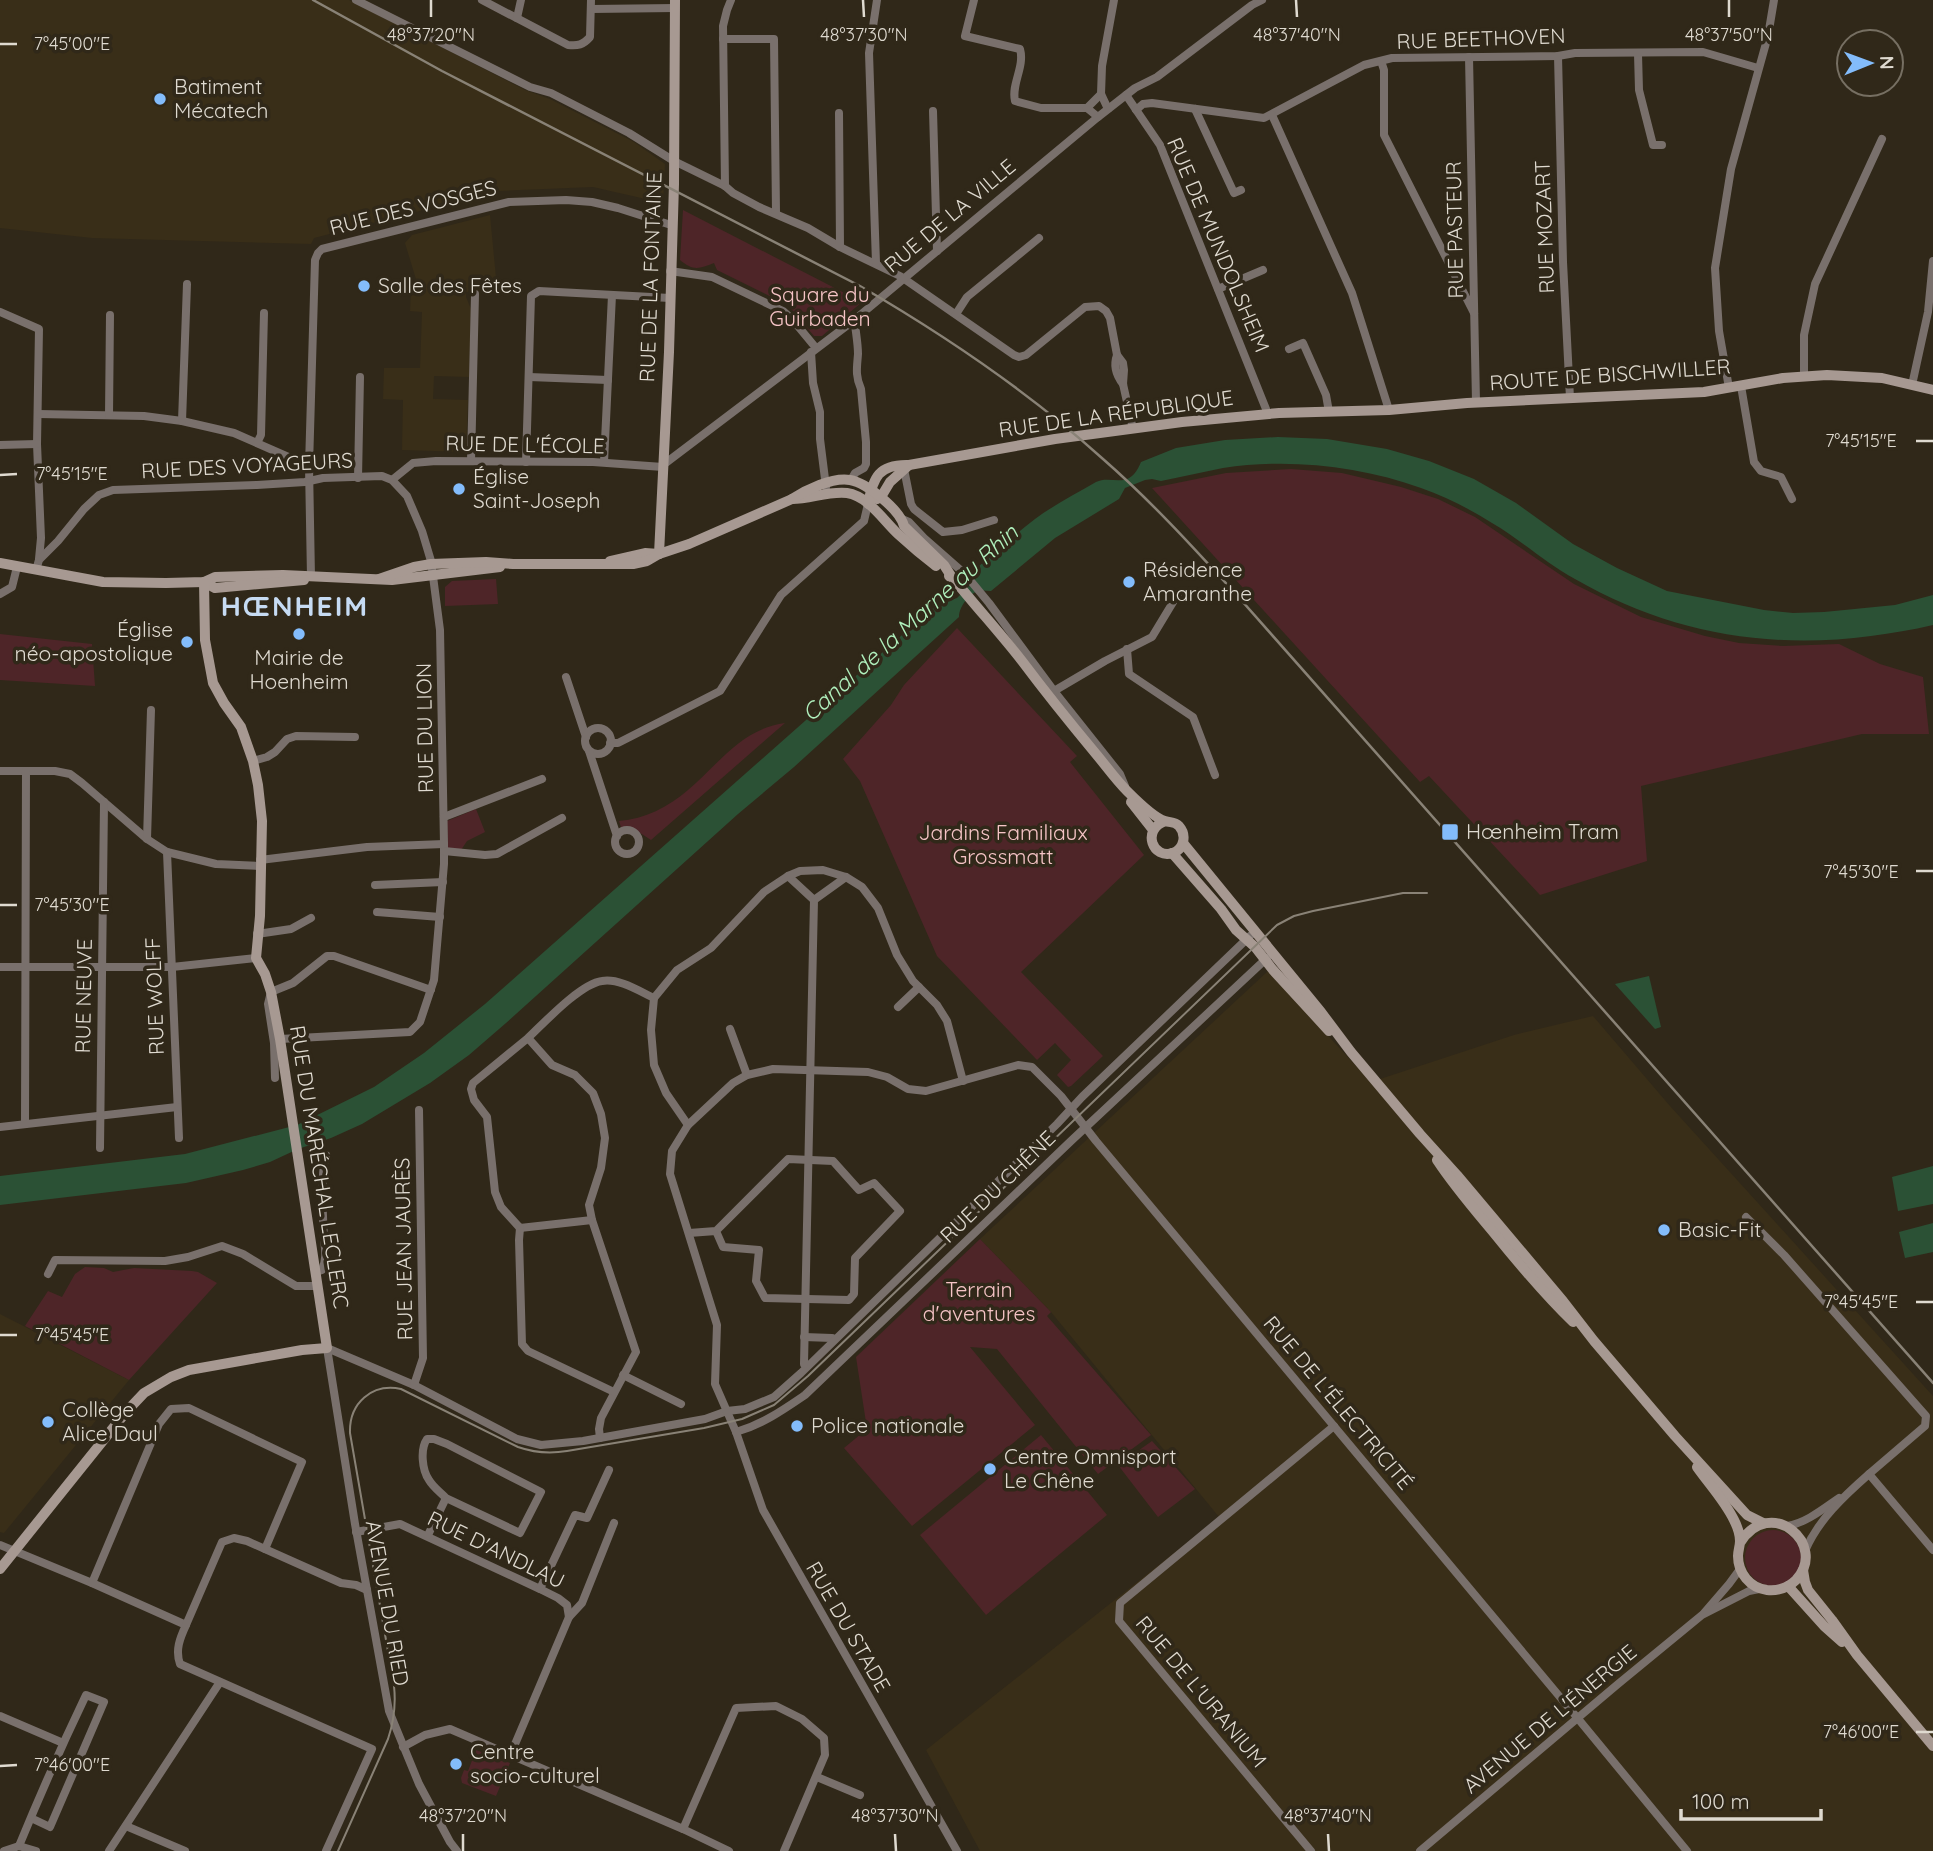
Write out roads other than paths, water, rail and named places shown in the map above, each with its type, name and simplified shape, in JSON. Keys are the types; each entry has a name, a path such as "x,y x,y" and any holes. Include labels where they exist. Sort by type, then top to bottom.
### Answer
{"main road":[{"name":"RUE DE LA FONTAINE","path":"659,554 674,161 675,4"},
{"name":"ROUTE DE BISCHWILLER","path":"1329,412 1476,402 1697,393 1804,376 1851,375 1882,378 1933,390"},
{"name":"RUE DE LA RÉPUBLIQUE","path":"906,467 1046,440 1182,422 1268,414 1329,412"},
{"path":"869,504 876,494 906,467"},
{"path":"0,564 17,567 37,565 103,582 204,582 215,588 290,582 312,577 379,579 414,567 432,569 486,562 632,564 647,561 792,499 807,499 826,488 851,480 876,494 944,565 1126,790 1165,821 1178,825 1183,833 1183,843 1177,851 1171,853 1156,849 1151,840 1153,830 1165,821"},
{"path":"826,488 851,494 869,504 899,535 955,581"},
{"name":"RUE DU MARÉCHAL LECLERC","path":"204,582 205,640 214,683 241,727 258,785 262,821 260,916 256,958 271,992 281,1040 327,1348"},
{"path":"1126,790 1130,800 1153,830"},
{"path":"1183,843 1255,930 1269,956"},
{"path":"1171,853 1222,909 1236,930 1269,956 1321,1012 1420,1134 1454,1184 1559,1309 1594,1341 1747,1515 1763,1523"},
{"path":"0,1569 144,1393 189,1370 327,1348"},
{"path":"1675,1436 1732,1517 1740,1543"},
{"path":"1803,1569 1788,1586 1762,1589 1752,1584 1740,1569 1740,1543 1754,1527 1763,1523 1780,1523 1799,1536 1805,1551 1803,1569 1808,1590 1857,1655 1933,1746"},
{"path":"1788,1586 1824,1626 1857,1655"}],"street":[{"path":"482,0 568,45 578,46 590,37 591,5 675,4"},
{"path":"517,18 521,0"},
{"path":"724,186 723,26 732,0"},
{"path":"876,263 869,53 877,0"},
{"path":"974,0 965,36 1020,49 1022,58 1014,94 1015,101 1042,108 1087,108 1098,117"},
{"path":"1108,108 1101,94 1102,66 1114,0"},
{"name":"RUE DE LA VILLE","path":"663,466 853,321 1108,108 1157,77 1262,0"},
{"path":"1774,0 1771,21 1731,169 1715,268 1719,331 1754,462 1761,471 1781,477 1792,499"},
{"path":"361,1 530,87 551,93 607,121 759,207 904,278 1019,357 1026,355 1085,307 1099,306 1110,318 1117,355 1115,367 1123,384 1133,429"},
{"path":"723,39 774,39 776,213"},
{"name":"RUE BEETHOVEN","path":"1136,110 1143,104 1152,103 1265,118 1364,65 1392,58 1703,52 1758,68"},
{"path":"1638,54 1639,90 1653,145 1662,145"},
{"name":"RUE MOZART","path":"1559,56 1563,262 1570,398"},
{"name":"RUE PASTEUR","path":"1469,57 1476,402"},
{"path":"1381,61 1384,70 1384,135 1475,315"},
{"path":"1087,108 1101,94"},
{"name":"RUE DE MUNDOLSHEIM","path":"1126,95 1160,145 1268,414"},
{"path":"1195,108 1234,193 1241,190"},
{"path":"933,111 937,251"},
{"path":"839,113 841,247"},
{"path":"1272,115 1352,293 1389,410"},
{"path":"1804,376 1804,335 1815,284 1882,139"},
{"name":"RUE DES VOSGES","path":"312,577 309,466 316,260 322,249 509,202 592,202 671,225"},
{"path":"956,314 967,297 1039,238"},
{"path":"1912,385 1928,312 1933,261"},
{"path":"1218,289 1263,270"},
{"path":"670,271 712,277 792,319 814,350 813,383 820,412 820,439 826,488"},
{"path":"182,421 187,284"},
{"path":"526,461 531,296 539,291 670,298"},
{"path":"471,461 475,294"},
{"path":"604,462 612,295"},
{"path":"0,312 39,329 37,444 41,538 37,565"},
{"path":"257,443 261,435 264,313"},
{"path":"109,415 110,315"},
{"path":"851,480 866,464 853,321"},
{"path":"1289,349 1303,343 1326,394 1329,412"},
{"path":"358,478 360,377"},
{"path":"529,377 608,380"},
{"path":"38,414 144,416 182,421 234,433 309,466"},
{"path":"0,445 37,444"},
{"name":"RUE DE L'ÉCOLE","path":"392,480 413,463 436,461 604,462 663,466"},
{"path":"906,467 911,504 943,533 994,520"},
{"name":"RUE DES VOYAGEURS","path":"37,565 84,509 99,495 113,491 382,476 392,480"},
{"path":"392,480 407,496 422,530 432,569"},
{"path":"610,743 618,743 720,691 781,595 864,521 869,504"},
{"path":"902,519 909,522 965,574 989,603 1054,691 1121,774 1126,790"},
{"path":"0,594 12,587 17,567"},
{"name":"RUE DU LION","path":"281,1040 410,1032 420,1022 431,990 440,917 444,847 440,630 432,569"},
{"path":"1054,691 1152,637 1178,594"},
{"path":"1126,649 1129,674 1193,717 1214,775"},
{"path":"566,677 586,737 585,744 617,836"},
{"path":"147,839 150,710"},
{"path":"586,737 591,730 603,730 609,735 607,750 595,754 589,751"},
{"path":"253,761 267,757 287,739 296,736 355,737"},
{"path":"0,771 55,771 70,774 147,839 167,852 216,864 260,863 285,857 367,847 444,847 485,855 497,853 562,818"},
{"path":"25,1124 26,771"},
{"path":"444,817 542,779"},
{"name":"RUE NEUVE","path":"100,1148 104,802"},
{"name":"RUE WOLFF","path":"167,852 179,1138"},
{"path":"688,1125 666,1093 654,1065 651,1030 654,998 677,971 711,948 764,892 800,871 823,870 846,877 862,887 878,908 897,955 919,987 937,1004 947,1021 963,1081 926,1091 908,1089 887,1077 868,1072 773,1069 747,1075 730,1029"},
{"path":"788,876 814,900 804,1364"},
{"path":"814,900 846,877"},
{"path":"375,885 443,882"},
{"path":"377,912 440,917"},
{"path":"257,934 291,929 311,918"},
{"name":"RUE DU CHÊNE","path":"327,1348 414,1385 523,1441 549,1445 705,1419 760,1404 785,1388 1255,930"},
{"path":"271,992 293,983 327,956 334,956 431,990"},
{"name":"RUE DU CHÊNE","path":"736,1432 776,1415 805,1395 1269,956"},
{"path":"0,967 172,967 256,958"},
{"path":"614,1392 528,1351 522,1344 520,1228 501,1207 495,1192 487,1117 474,1100 471,1089 473,1083 586,986 603,980 619,983 654,998"},
{"path":"898,1007 919,987"},
{"name":"RUE DU MARÉCHAL LECLERC","path":"271,992 268,1004 274,1043 275,1078"},
{"path":"528,1038 552,1065 575,1075 593,1093 601,1114 605,1138 601,1168 589,1205 636,1352 601,1418 600,1438"},
{"name":"RUE DE L'ÉLECTRICITÉ","path":"963,1081 1018,1065 1032,1067 1061,1096 1687,1851"},
{"name":"RUE DU STADE","path":"747,1075 733,1083 688,1125 672,1151 670,1174 718,1325 715,1384 736,1432 763,1510 957,1851"},
{"path":"0,1127 177,1107"},
{"name":"RUE JEAN JAURÈS","path":"414,1385 423,1358 419,1110"},
{"path":"316,1272 323,1270 326,1261 323,1178 326,1155"},
{"path":"689,1233 716,1231 788,1159 833,1161 859,1190 874,1183 900,1211 855,1258 854,1294 849,1300 765,1298 757,1281 759,1250 723,1247 716,1231"},
{"path":"1746,1217 1784,1255 1926,1416 1925,1426 1847,1493 1816,1528 1805,1551"},
{"path":"520,1228 592,1220"},
{"path":"48,1275 55,1260 165,1261 222,1246 243,1254 296,1286 318,1286"},
{"path":"804,1337 832,1338"},
{"name":"AVENUE DU RIED","path":"327,1348 356,1532 389,1711 435,1816 457,1851"},
{"path":"623,1376 681,1404"},
{"path":"92,1583 159,1424 171,1409 189,1408 302,1462 265,1549"},
{"name":"RUE DE L'URANIUM","path":"1311,1851 1119,1621 1120,1603 1334,1426"},
{"path":"429,1438 447,1444 541,1492 520,1533 446,1498 426,1475 423,1448 429,1438"},
{"path":"540,1589 575,1515 587,1518 609,1470"},
{"path":"1869,1474 1933,1550"},
{"path":"1787,1526 1796,1525 1847,1493"},
{"path":"428,1535 446,1498"},
{"name":"RUE D'ANDLAU","path":"356,1532 400,1524 428,1535 558,1598 567,1605 569,1617"},
{"name":"RUE D'ANDLAU","path":"510,1756 569,1617 582,1603 614,1524"},
{"path":"326,1851 372,1749 180,1664 177,1655 179,1640 222,1542 234,1538 341,1583 367,1590"},
{"path":"0,1545 186,1625"},
{"name":"AVENUE DE L'ÉNERGIE","path":"1420,1851 1702,1615 1740,1569"},
{"name":"AVENUE DE L'ÉNERGIE","path":"1702,1615 1749,1591 1762,1589"},
{"path":"109,1851 220,1682"},
{"path":"19,1846 63,1743 86,1695 104,1702 50,1826 31,1818"},
{"path":"683,1829 736,1708 776,1706 813,1727 824,1738 825,1755 784,1851"},
{"path":"0,1716 63,1743"},
{"path":"403,1747 425,1735 450,1729 729,1851"},
{"path":"817,1777 860,1796"},
{"path":"126,1826 185,1851"},
{"path":"4,1851 19,1846 36,1851"}],"tram line":[{"path":"338,1851 388,1739 395,1706 394,1686 350,1433 353,1413 364,1398 381,1389 401,1389 518,1447 548,1453 704,1428 742,1419 774,1405 808,1376 1277,925 1294,916 1313,911 1403,893 1427,893"}],"railway":[{"path":"313,0 442,71 860,286 986,366 1075,434 1154,507 1234,592 1933,1383"}],"place":[{"name":"Batiment Mécatech","path":"160,99"},
{"name":"Salle des Fêtes","path":"364,286"},
{"name":"Église Saint-Joseph","path":"459,489"},
{"name":"Résidence Amaranthe","path":"1129,582"},
{"name":"Mairie de Hoenheim","path":"299,634"},
{"name":"Église néo-apostolique","path":"187,642"},
{"name":"Hœnheim Tram","path":"1450,832"},
{"name":"Basic-Fit","path":"1664,1230"},
{"name":"Collège Alice Daul","path":"48,1422"},
{"name":"Police nationale","path":"797,1426"},
{"name":"Centre Omnisport Le Chêne","path":"990,1469"},
{"name":"Centre socio-culturel","path":"456,1764"}],"district":[{"name":"HŒNHEIM","path":"295,606"}],"park label":[{"name":"Square du Guirbaden","path":"820,307"},
{"name":"Jardins Familiaux Grossmatt","path":"1003,845"},
{"name":"Terrain d'aventures","path":"979,1302"}],"water label":[{"name":"Canal de la Marne au Rhin","path":"910,623"}]}
